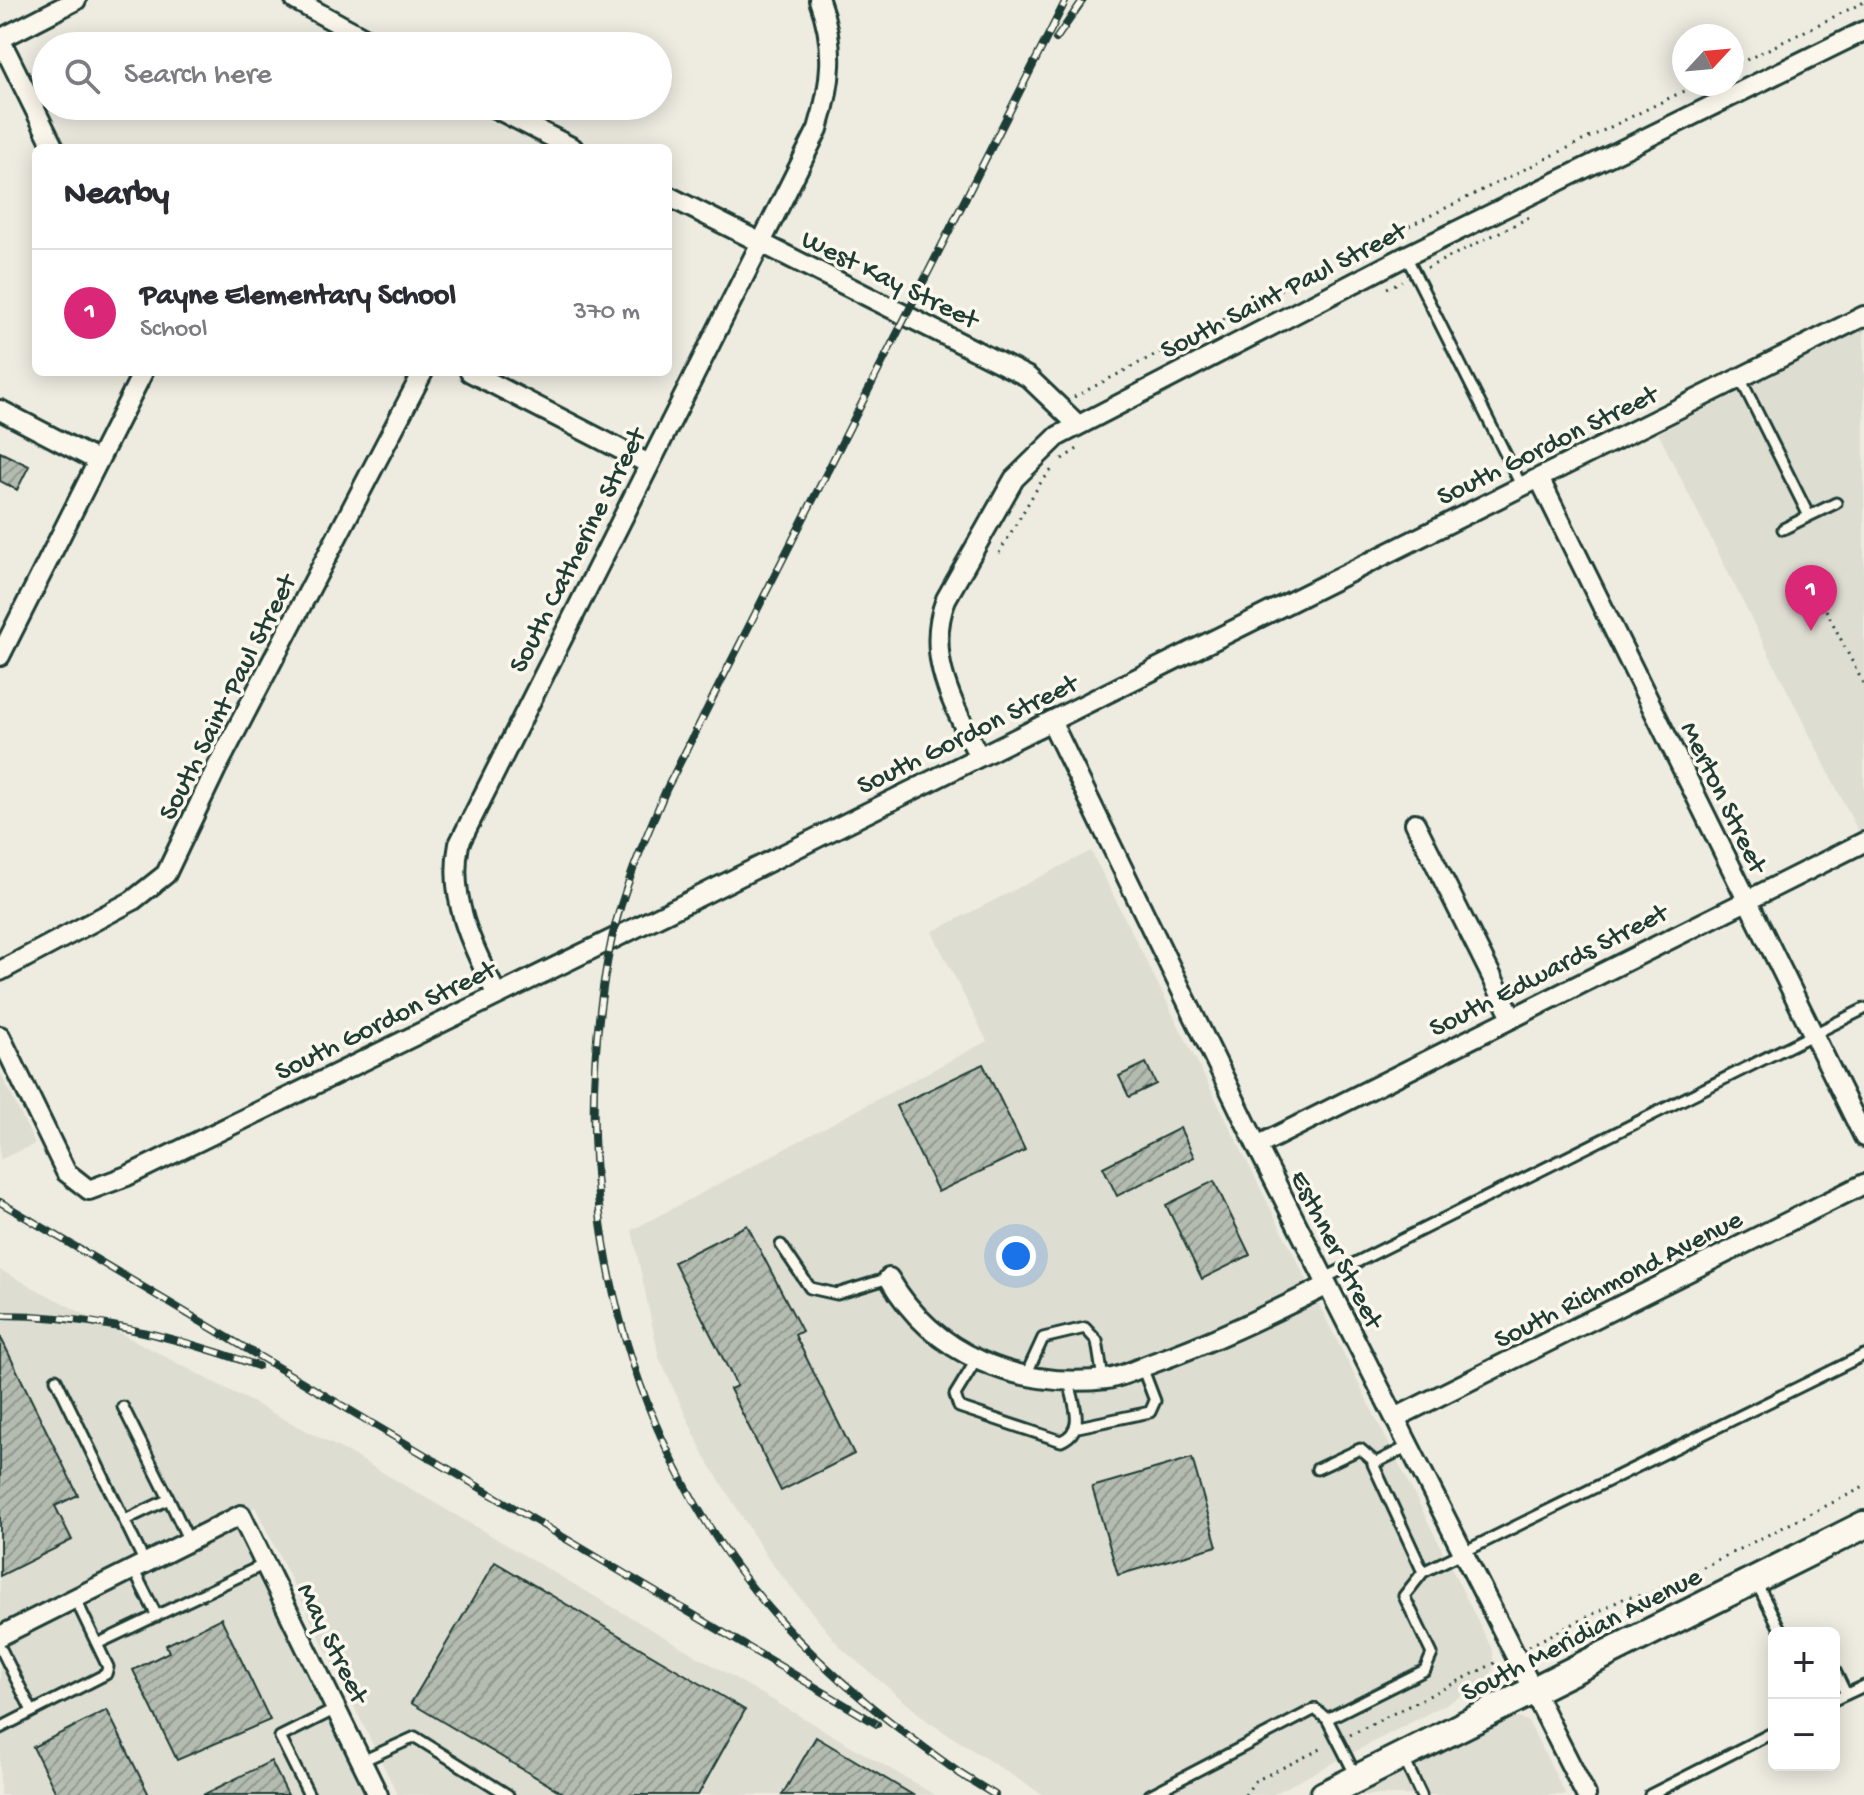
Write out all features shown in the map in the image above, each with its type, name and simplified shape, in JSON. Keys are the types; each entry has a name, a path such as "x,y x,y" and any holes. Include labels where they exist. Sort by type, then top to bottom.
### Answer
{"main road":[{"name":"South Meridian Avenue","path":"1324,1795 1864,1525"}],"street":[{"path":"32,104 0,39 76,0"},
{"path":"295,0 353,32"},
{"name":"South Catherine Street","path":"496,993 475,952 460,909 455,864 459,844 649,464 763,246 818,129 829,93 833,58 828,25 819,0"},
{"name":"South Saint Paul Street","path":"979,757 943,680 938,658 938,620 946,599 1014,479 1058,436 1406,256 1864,31"},
{"path":"40,120 52,144"},
{"path":"518,120 565,144"},
{"name":"West Kay Street","path":"672,198 1028,377 1077,424"},
{"name":"South Gordon Street","path":"0,1036 66,1172 89,1190 127,1176 979,757 1864,316"},
{"path":"0,656 141,376"},
{"name":"South Saint Paul Street","path":"0,971 132,901 166,874 216,769 421,376"},
{"path":"478,376 649,464"},
{"path":"0,410 98,461"},
{"name":"Merton Street","path":"1539,478 1864,1137"},
{"name":"Esthner Street","path":"1051,721 1324,1283 1586,1795"},
{"path":"1415,823 1512,1017"},
{"name":"South Edwards Street","path":"1257,1146 1864,842"},
{"name":"South Richmond Avenue","path":"1395,1418 1864,1184"},
{"path":"889,1278 903,1302 954,1349 1025,1378 1068,1379 1103,1379 1201,1346 1324,1283"},
{"name":"May Street","path":"189,1541 241,1515 378,1795"},
{"path":"0,1636 189,1541"}],"lane":[{"path":"1406,256 1522,487"},
{"path":"1740,378 1809,516"},
{"path":"1783,529 1836,503"},
{"path":"1324,1283 1864,1009"},
{"path":"781,1245 810,1288 837,1294 889,1278"},
{"path":"1025,1378 1043,1338 1085,1328 1097,1341 1103,1379"},
{"path":"1327,1719 1425,1670 1432,1654 1404,1596 1423,1572 1864,1355"},
{"path":"977,1359 955,1395 959,1407 1061,1441 1073,1436 1078,1427 1068,1379"},
{"path":"1078,1427 1150,1412 1155,1401 1142,1367"},
{"path":"56,1379 125,1520 157,1616"},
{"path":"123,1407 189,1541"},
{"path":"1409,1446 1373,1464 1423,1572"},
{"path":"1317,1469 1360,1449 1376,1463"},
{"path":"125,1520 169,1499"},
{"path":"97,1644 265,1564"},
{"path":"1755,1579 1779,1627"},
{"path":"0,1728 106,1674 108,1667 75,1598"},
{"path":"0,1647 32,1711"},
{"path":"1840,1682 1846,1694"},
{"path":"1836,1699 1864,1686"},
{"path":"309,1795 280,1737 336,1709"},
{"path":"1150,1795 1315,1709 1327,1719 1357,1779"},
{"path":"1650,1795 1768,1735"},
{"path":"362,1761 415,1737 508,1795"},
{"path":"1403,1756 1421,1795"}],"path":[{"path":"1744,61 1864,2"},
{"path":"1074,397 1267,296 1674,96"},
{"path":"1826,610 1864,685"},
{"path":"1245,1795 1255,1781 1625,1598 1649,1594 1864,1487"}],"shaded area":[{"path":"1864,329 1864,828 1858,831 1658,433"},
{"path":"1091,851 1493,1651 1493,1670 1486,1683 1272,1795 1043,1795 930,1723 841,1648 769,1560 705,1457 659,1357 632,1230 987,1041 932,932"},
{"path":"0,1072 35,1144 1,1159 0,1158"},
{"path":"0,1270 351,1454 935,1795 398,1795 255,1507 242,1514 379,1795 0,1795"},
{"path":"1514,1717 1528,1721 1566,1795 1359,1795"}],"building":[{"path":"0,452 29,466 17,490 0,481"},
{"path":"1146,1063 1156,1084 1129,1097 1119,1076"},
{"path":"983,1064 1025,1150 938,1192 896,1106"},
{"path":"1180,1128 1194,1157 1117,1196 1103,1167"},
{"path":"1214,1181 1250,1255 1202,1279 1166,1205"},
{"path":"747,1225 802,1331 795,1335 854,1454 781,1491 730,1389 737,1386 674,1262"},
{"path":"0,1336 78,1495 55,1506 72,1540 0,1576"},
{"path":"1192,1458 1217,1546 1118,1575 1092,1487"},
{"path":"495,1562 745,1710 698,1795 566,1795 411,1703"},
{"path":"221,1618 270,1720 177,1760 133,1670 169,1652 166,1645"},
{"path":"107,1710 149,1795 57,1795 33,1747"},
{"path":"816,1737 913,1795 782,1795"},
{"path":"271,1761 288,1795 203,1795"}],"railway":[{"path":"968,1779 867,1703 819,1661 775,1615 720,1543 675,1465 639,1382 614,1296 599,1207 594,1117 598,1027 617,919 666,790 1066,0"},
{"path":"1056,39 1083,0"},
{"path":"0,1202 877,1724"},
{"path":"0,1315 66,1319 131,1329 195,1345 258,1366"},
{"path":"959,1773 995,1795"}],"place":[{"name":"Payne Elementary School","path":"1811,631"}]}
